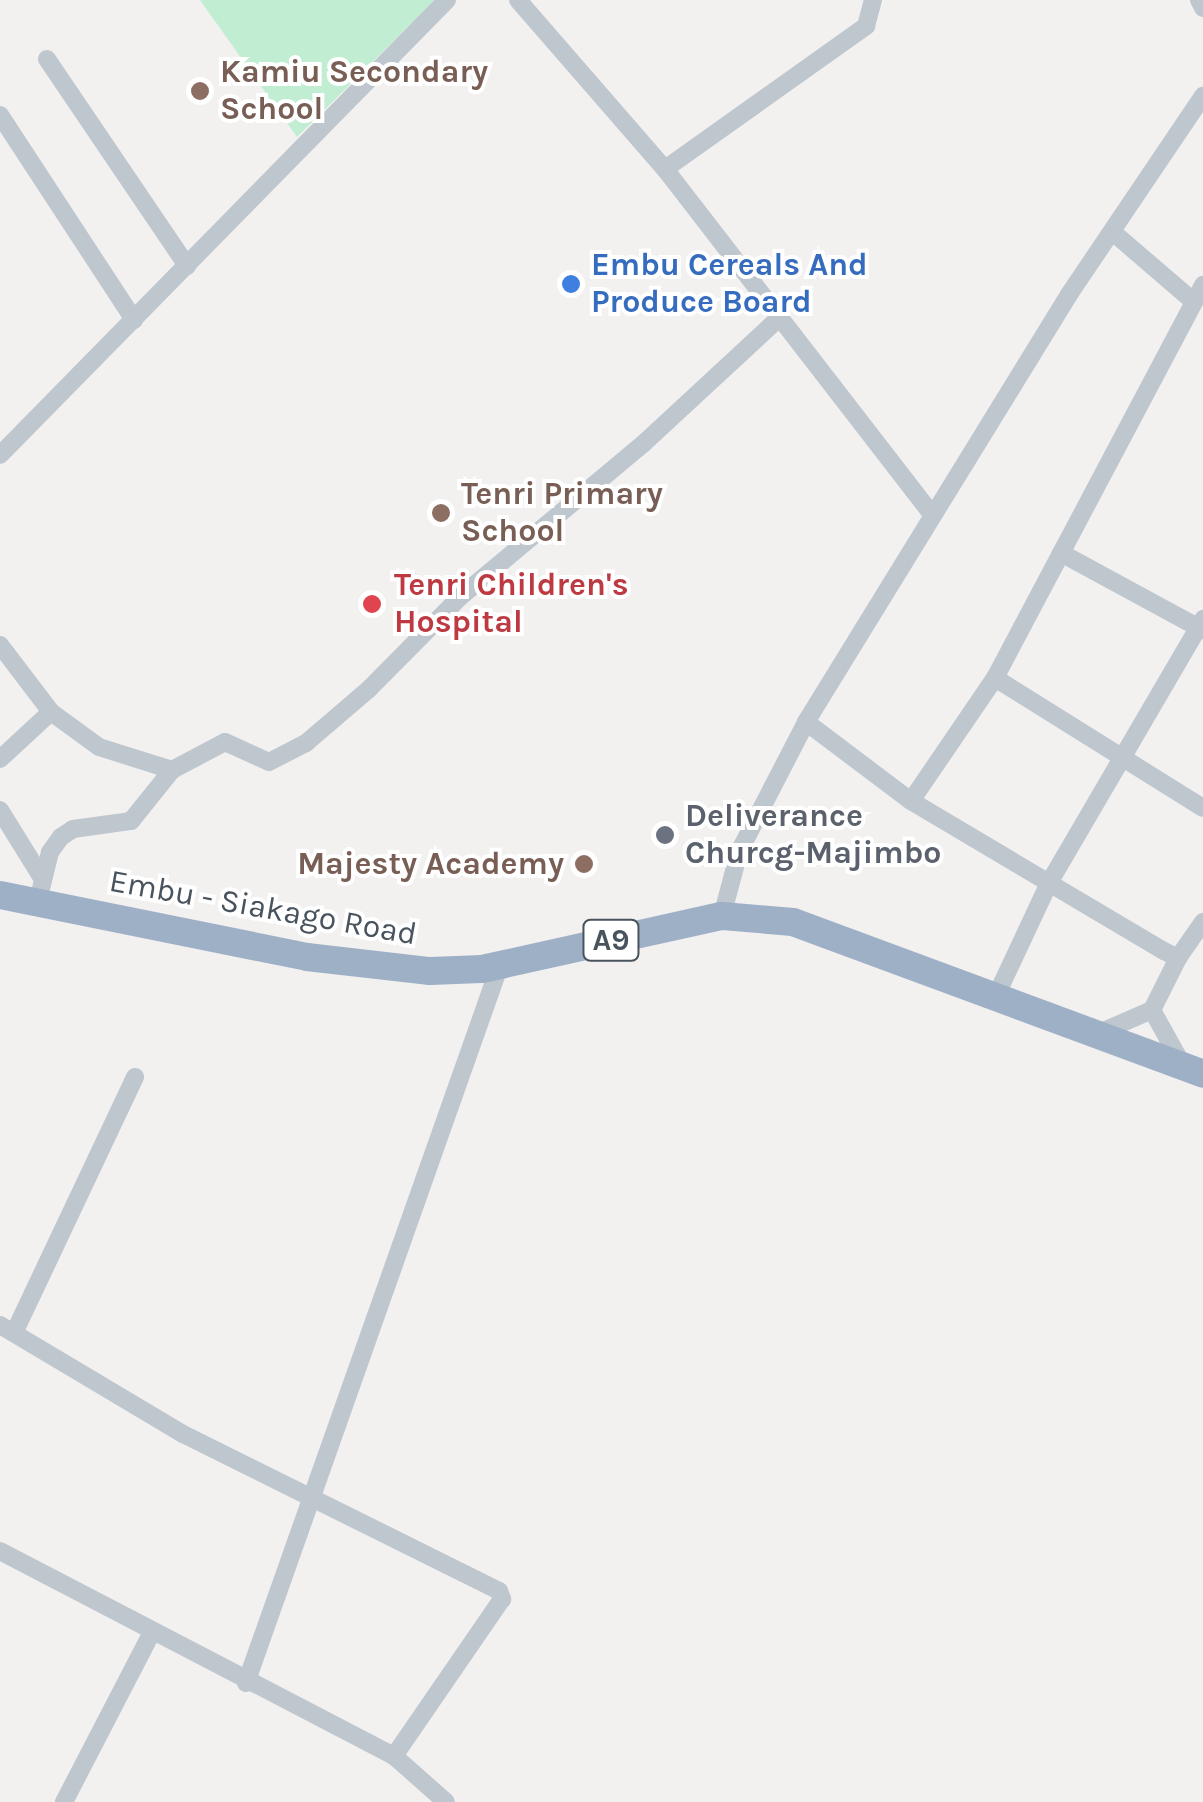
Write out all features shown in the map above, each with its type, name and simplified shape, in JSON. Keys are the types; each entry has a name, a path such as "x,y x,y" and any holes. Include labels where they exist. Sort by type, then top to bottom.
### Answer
{"highway":[{"name":"Embu - Siakago Road","path":"0,895 40,890 307,957 430,971 500,965 722,916 793,922 843,936 1193,1070"}],"street":[{"path":"0,455 447,0"},
{"path":"518,0 665,169 931,513"},
{"path":"665,169 866,26 873,0"},
{"path":"1199,0 1203,8"},
{"path":"47,59 187,266"},
{"path":"722,916 738,852 806,722 931,513 1203,96"},
{"path":"0,114 134,320"},
{"path":"912,801 995,678 1198,293 1114,234"},
{"path":"40,890 61,837 73,829 130,821 172,770 225,742 269,762 306,743 460,597 780,317"},
{"path":"997,994 1049,883 1201,626 1061,554"},
{"path":"0,645 51,712 99,747 172,770"},
{"path":"995,678 1203,808"},
{"path":"0,759 51,712"},
{"path":"806,722 912,801 1178,958"},
{"path":"0,810 40,890"},
{"path":"1100,1033 1152,1010 1178,958 1203,922"},
{"path":"246,1683 315,1498 500,965"},
{"path":"1152,1010 1193,1070"},
{"path":"135,1077 7,1328 184,1434 493,1585 502,1599 394,1756"},
{"path":"0,1552 151,1634 394,1756 446,1802"},
{"path":"64,1802 151,1634"}],"green space":[{"path":"200,0 435,0 297,137"}],"place":[{"name":"Kamiu Secondary School","path":"200,91"},
{"name":"Embu Cereals And Produce Board","path":"571,284"},
{"name":"Tenri Primary School","path":"441,513"},
{"name":"Tenri Children's Hospital","path":"372,604"},
{"name":"Deliverance Churcg-Majimbo","path":"665,835"},
{"name":"Majesty Academy","path":"584,864"}]}
